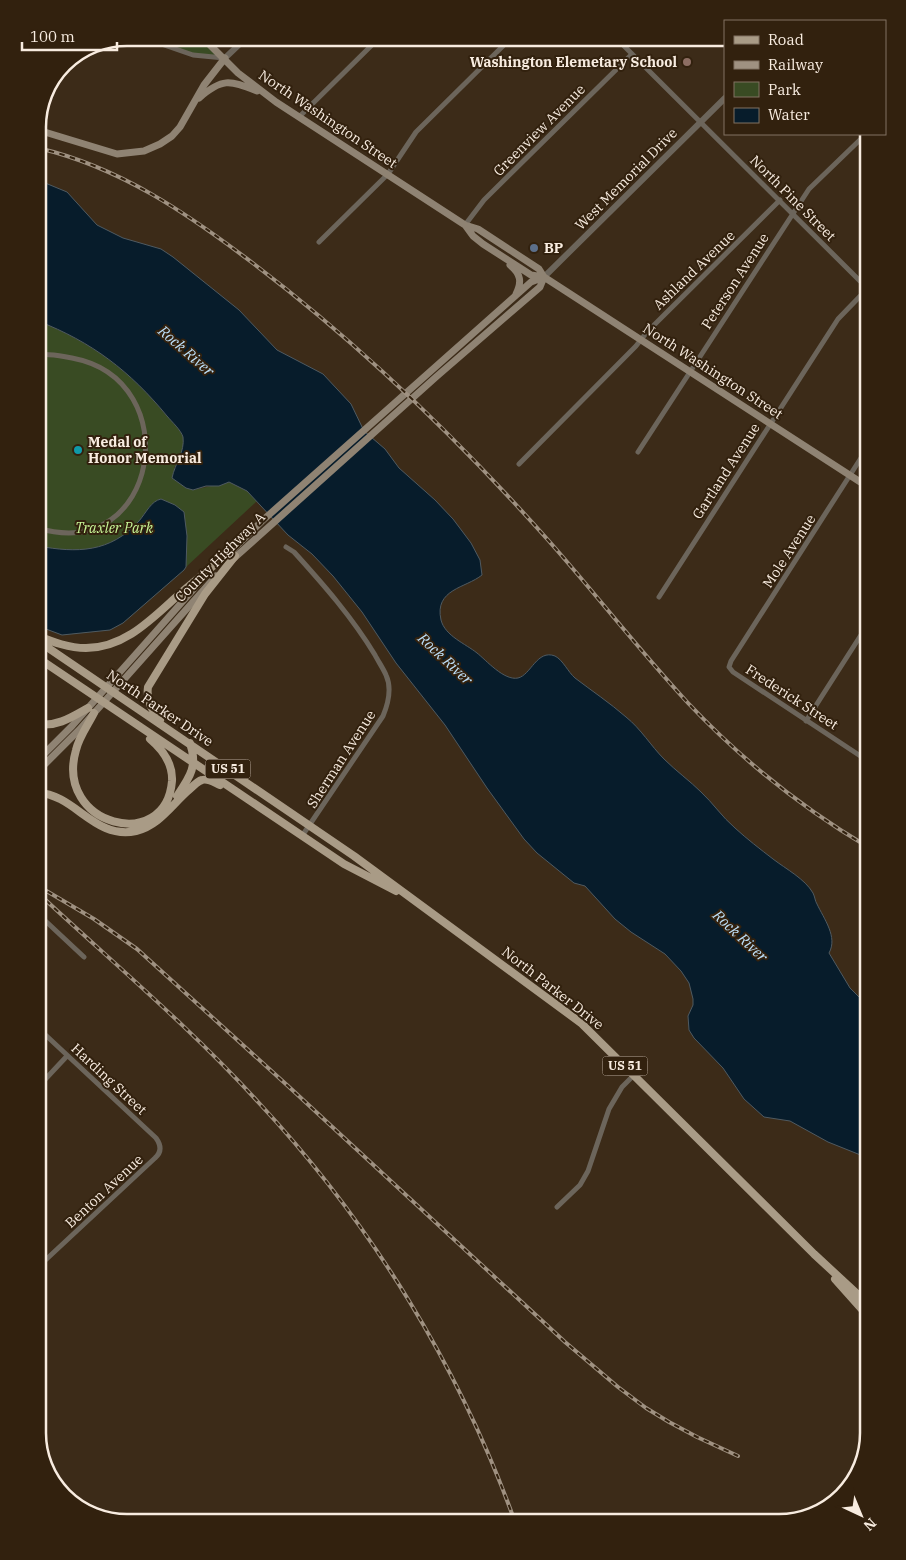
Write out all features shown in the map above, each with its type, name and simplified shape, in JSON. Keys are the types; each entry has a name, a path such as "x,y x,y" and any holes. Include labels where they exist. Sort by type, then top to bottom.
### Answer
{"main road":[{"name":"North Washington Street","path":"211,46 238,73 266,95 465,226 473,236 494,251 532,275 544,277 860,481"},
{"path":"46,132 118,154 144,151 172,136 180,127 204,85 224,58"},
{"path":"195,101 210,88 226,82 236,83 266,95"},
{"name":"North Washington Street","path":"465,226 478,229 486,234 539,269 544,277"},
{"path":"494,251 514,268 520,278 515,297"},
{"name":"West Memorial Drive","path":"433,374 531,282 544,277"},
{"name":"West Memorial Drive","path":"433,374 540,287 544,277"},
{"name":"County Highway A","path":"46,762 187,596 225,556 265,524 433,374"},
{"name":"County Highway A","path":"119,678 265,524"},
{"path":"46,639 60,644 86,648 97,647 122,639 142,627 225,556"},
{"path":"166,727 149,703 148,687 206,594 235,556"},
{"name":"North Parker Drive","path":"46,646 310,825 558,1004 587,1028 814,1254 860,1297"},
{"name":"North Parker Drive","path":"46,663 344,864 415,901"},
{"path":"91,710 76,750 73,767 76,784 83,799 95,813 110,822 126,824 144,821 158,811 168,796 172,776 171,768 158,745 126,718"},
{"path":"46,725 65,721 91,710"},
{"name":"County Highway A","path":"46,752 91,710"},
{"path":"168,810 186,783 194,762 194,754 190,744"},
{"path":"46,795 58,798 95,823 106,828 128,832 150,826 202,779 209,780 245,797"},
{"name":"North Parker Drive","path":"814,1254 860,1307"}],"street":[{"path":"168,46 193,54 224,58 237,46"},
{"path":"300,117 371,46"},
{"path":"319,242 388,174 416,132 504,46"},
{"name":"North Pine Street","path":"624,46 860,281"},
{"name":"Greenview Avenue","path":"465,226 484,200 632,54"},
{"name":"West Memorial Drive","path":"544,277 724,99"},
{"path":"855,135 860,140"},
{"name":"Peterson Avenue","path":"638,452 809,189 860,140"},
{"name":"Ashland Avenue","path":"519,464 636,346 647,332 780,200"},
{"name":"Gartland Avenue","path":"659,597 840,315 860,296"},
{"path":"46,354 83,360 107,372 131,396 145,433 146,446 142,476 126,504 109,521 92,529 78,532 46,529"},
{"name":"Mole Avenue","path":"729,667 731,661 860,461"},
{"name":"Sherman Avenue","path":"286,547 294,552 335,598 365,638 387,676 388,690 388,704 383,716 302,836"},
{"path":"806,721 860,637"},
{"name":"Frederick Street","path":"729,667 733,672 860,756"},
{"path":"46,921 84,957"},
{"name":"Harding Street","path":"46,1036 156,1138 160,1149"},
{"path":"46,1078 67,1056"},
{"path":"557,1207 580,1185 588,1172 609,1109 618,1092 634,1075"},
{"name":"Benton Avenue","path":"46,1259 155,1158 160,1149"}],"green space":[{"path":"167,46 212,46 225,58 193,55"},
{"name":"Traxler Park","path":"46,324 92,348 124,371 178,427 183,435 184,444 174,468 193,490 229,482 247,491 257,501 184,570 123,623 110,630 62,635 46,629"}],"water":[{"name":"Rock River","path":"46,183 67,192 97,225 123,238 161,249 173,257 239,310 277,350 323,374 351,404 364,431 385,449 399,468 453,519 471,543 480,560 482,575 453,591 442,602 440,610 441,620 447,631 501,673 513,678 523,676 543,656 549,655 558,658 575,678 631,722 664,759 697,788 730,824 810,888 831,934 832,941 829,953 850,988 860,998 860,1155 828,1142 790,1121 764,1117 744,1099 723,1068 694,1038 689,1030 688,1016 693,1005 693,999 689,983 681,971 665,954 615,919 585,886 574,883 537,853 524,839 445,725 396,663 362,612 333,576 312,554 288,535 247,491 229,482 219,486 206,486 193,490 186,488 172,478 183,442 182,434 176,426 139,385 124,372 93,348 46,324"},
{"path":"161,499 175,505 184,512 187,536 186,567 184,570 123,623 110,630 62,635 46,629 46,547 79,550 105,545 128,532 157,500"}],"railway":[{"path":"46,150 97,167 152,194 178,210 254,264 333,328 408,395 479,466 548,540 652,663 708,724 751,763 796,799 860,842"},
{"path":"46,891 94,919 137,949 565,1342 618,1387 669,1422 738,1456"},
{"path":"46,900 179,1022 233,1075 300,1149 339,1197 375,1248 439,1353 468,1408 512,1514"}],"place":[{"name":"Washington Elemetary School","path":"687,62"},
{"name":"BP","path":"534,248"},
{"name":"Medal of Honor Memorial","path":"78,450"}]}
